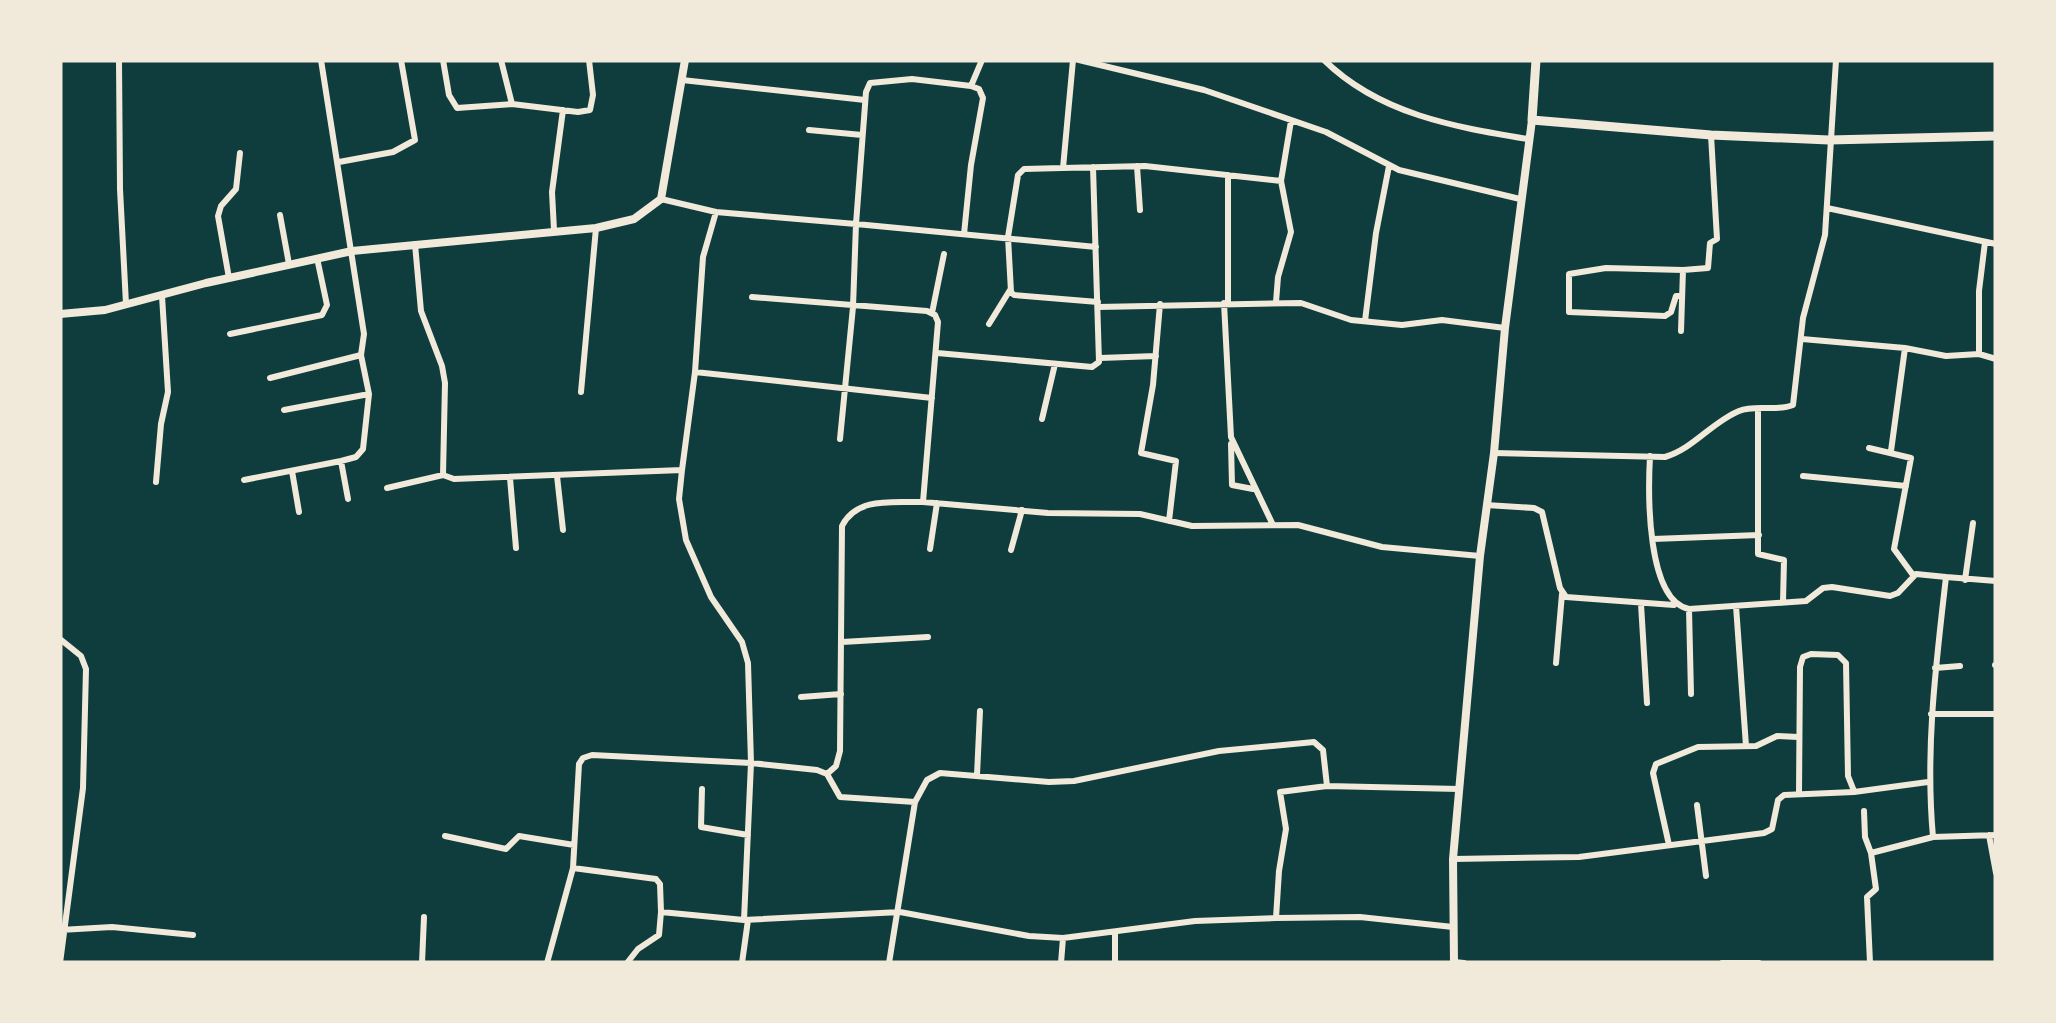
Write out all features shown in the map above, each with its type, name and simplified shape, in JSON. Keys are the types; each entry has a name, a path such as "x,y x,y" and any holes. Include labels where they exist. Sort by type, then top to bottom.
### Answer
{"main road":[{"path":"1536,60 1532,120 1829,140 1996,136"}],"street":[{"path":"119,60 126,304"},
{"path":"244,480 341,461 362,452 368,394 360,355 364,334 321,60"},
{"path":"338,162 394,152 414,142 400,60"},
{"path":"443,60 449,95 458,108 512,104 586,111 592,107 588,60"},
{"path":"500,60 512,104"},
{"path":"60,314 88,313 352,250 596,228 634,219 661,199 685,60"},
{"path":"971,86 982,60"},
{"path":"1063,168 1076,60 1204,90 1326,132 1389,166 1520,199"},
{"path":"1324,60 1344,79 1406,110 1457,127 1528,139"},
{"path":"1494,453 1672,455 1732,414 1746,408 1788,408 1796,401 1806,306 1822,252 1828,208 1836,60"},
{"path":"840,438 853,307 862,135 870,83 912,79 979,89 982,98 970,164 964,234"},
{"path":"682,80 865,100"},
{"path":"554,230 552,192 563,110"},
{"path":"1464,963 1454,962 1453,859 1480,556 1532,120"},
{"path":"1276,302 1278,276 1291,232 1281,181 1290,121"},
{"path":"809,130 862,135"},
{"path":"1682,296 1676,296 1671,312 1665,316 1570,312 1569,274 1606,268 1708,268 1710,243 1717,239 1711,135"},
{"path":"229,278 218,216 238,185 240,153"},
{"path":"1281,181 1138,166 1028,168 1020,172 1008,238 1010,290 1014,296 1098,304 1309,304 1351,320 1402,326 1442,320 1505,328"},
{"path":"1138,166 1140,210"},
{"path":"1365,321 1389,166"},
{"path":"936,353 1092,367 1100,358 1093,167"},
{"path":"1228,175 1226,303 1232,484 1254,490"},
{"path":"661,199 716,212 1096,247"},
{"path":"1828,208 1996,244"},
{"path":"716,212 703,257 680,514 693,559 711,597 746,652 751,762 742,963"},
{"path":"280,214 289,264"},
{"path":"581,392 596,228"},
{"path":"1980,354 1979,290 1984,242"},
{"path":"414,243 421,311 445,382 443,475"},
{"path":"923,502 938,322 932,312 944,254"},
{"path":"230,334 322,316 326,298 317,257"},
{"path":"1681,330 1683,270"},
{"path":"989,324 1010,290"},
{"path":"156,482 168,392 162,296"},
{"path":"752,297 932,312"},
{"path":"1160,304 1141,454 1176,461 1169,521"},
{"path":"1802,339 1904,348 1946,356 1980,354 1996,359"},
{"path":"1892,451 1904,348"},
{"path":"270,378 360,355"},
{"path":"1100,358 1156,356"},
{"path":"1042,419 1054,364"},
{"path":"695,372 932,398"},
{"path":"284,410 368,394"},
{"path":"1758,409 1760,557 1784,560 1783,602"},
{"path":"1232,438 1254,490 1269,511 1272,525"},
{"path":"1869,448 1911,458 1894,548 1912,575"},
{"path":"1650,456 1648,500 1652,539 1665,590 1675,605"},
{"path":"341,461 348,499"},
{"path":"292,470 300,512"},
{"path":"387,488 443,475 454,479 510,478 682,470"},
{"path":"557,476 562,530"},
{"path":"1803,476 1906,486"},
{"path":"510,478 516,548"},
{"path":"826,774 838,760 840,538 847,517 854,510 873,504 923,502 1140,514 1209,527 1314,528 1400,550 1480,556"},
{"path":"930,549 937,503"},
{"path":"1486,506 1534,508 1542,512 1562,593 1556,663"},
{"path":"1011,550 1022,510"},
{"path":"1965,580 1973,522"},
{"path":"1652,539 1758,535"},
{"path":"1912,575 1996,581"},
{"path":"1562,593 1572,599 1689,609 1810,600 1827,587 1890,596 1898,593 1912,575"},
{"path":"1933,837 1928,782 1931,714 1946,577"},
{"path":"1641,604 1647,702"},
{"path":"1736,606 1746,746"},
{"path":"1689,609 1691,694"},
{"path":"842,642 928,637"},
{"path":"60,639 81,656 86,670 83,788 60,963"},
{"path":"1799,794 1801,661 1812,654 1842,657 1847,668 1848,776 1854,792"},
{"path":"1935,668 1960,666"},
{"path":"800,697 841,694"},
{"path":"977,775 980,711"},
{"path":"1931,714 1996,714"},
{"path":"1668,845 1653,772 1656,764 1698,747 1760,746 1778,736 1798,736"},
{"path":"889,963 915,802 930,776 1074,781 1219,751 1314,742 1323,750 1327,786"},
{"path":"547,963 573,868 579,764 586,756 751,762 826,774 840,797 915,802"},
{"path":"1453,859 1548,859 1702,842 1769,831 1780,797 1928,782"},
{"path":"1276,918 1278,871 1286,829 1280,792 1327,786 1459,788"},
{"path":"702,789 701,827 748,835"},
{"path":"1697,804 1706,876"},
{"path":"1864,812 1876,889 1867,897 1870,963"},
{"path":"1870,853 1933,837 1993,835 1996,873"},
{"path":"445,836 506,849 519,836 574,844"},
{"path":"573,868 656,879 660,884 660,935 638,949 627,963"},
{"path":"662,912 746,920 900,912 1029,936 1063,938 1195,921 1276,918 1374,918 1453,927"},
{"path":"422,963 424,917"},
{"path":"62,931 112,928 192,935"},
{"path":"1115,934 1115,963"},
{"path":"1061,963 1063,938"},
{"path":"1722,963 1758,963"}]}
